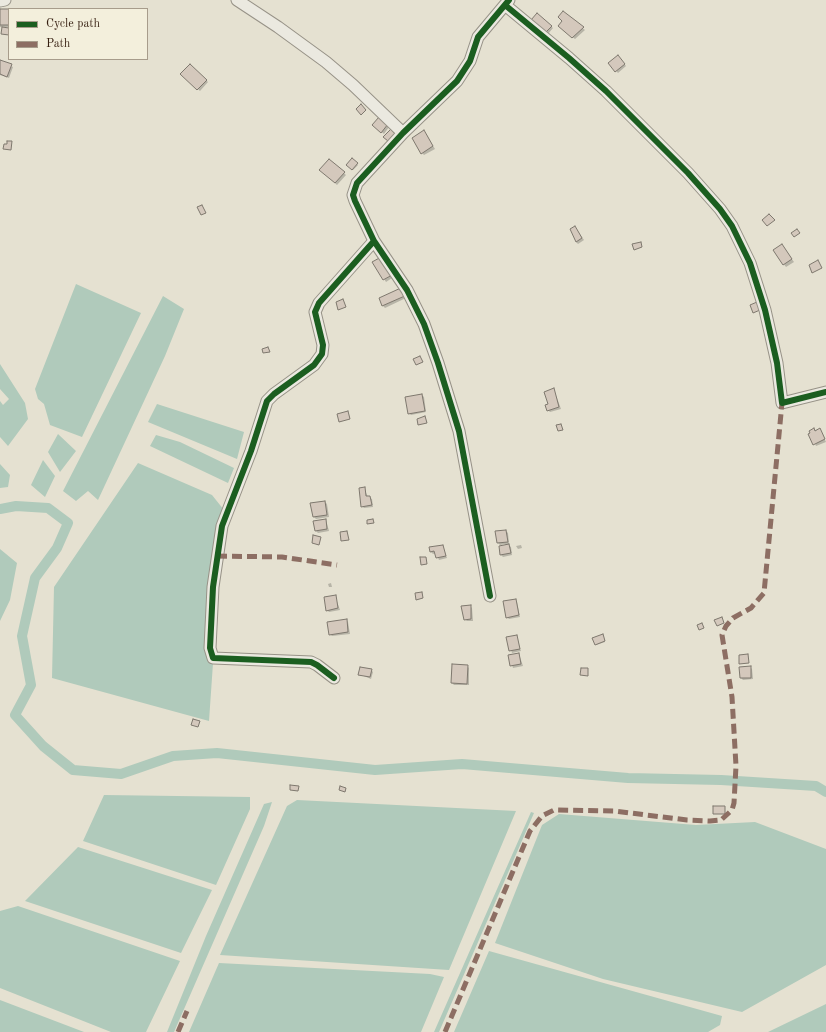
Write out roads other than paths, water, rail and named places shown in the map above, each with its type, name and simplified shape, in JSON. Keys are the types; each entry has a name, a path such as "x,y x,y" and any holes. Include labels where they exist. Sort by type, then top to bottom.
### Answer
{"street":[{"path":"0,1 5,0"},
{"path":"237,0 278,27 326,62 353,85 403,133"},
{"path":"490,596 459,432 438,363 424,324 407,290 374,241 355,201 354,189 363,176 403,133 457,81 470,61 478,37 507,2 606,91 688,173 732,226 750,263 765,310 777,363 782,403 826,392"},
{"path":"334,678 311,662 213,658 210,648 214,569 222,526 251,451 267,401 274,394 314,365 322,354 323,346 316,312 320,303 374,241"}],"waterway":[{"path":"0,509 16,506 48,508 68,523 57,548 35,578 22,636 31,685 15,715 43,746 73,770 121,774 173,756 217,753 375,770 462,764 628,778 721,780 816,786 826,792"}]}
